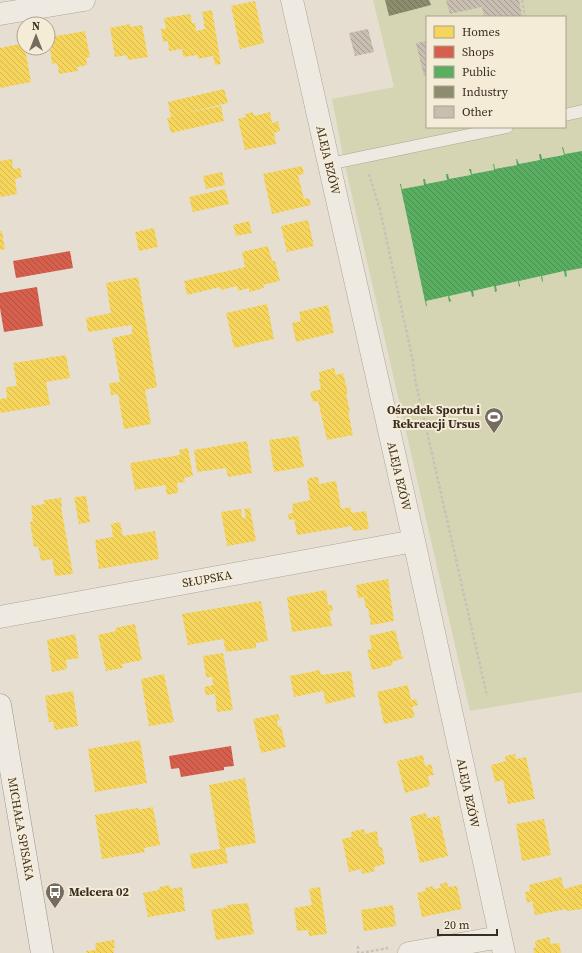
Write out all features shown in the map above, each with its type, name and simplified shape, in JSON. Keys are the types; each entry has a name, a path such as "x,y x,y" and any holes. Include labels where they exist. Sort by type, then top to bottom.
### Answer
{"street":[{"path":"0,14 84,0"},
{"name":"ALEJA BZÓW","path":"292,0 414,541 502,945"},
{"name":"SŁUPSKA","path":"0,617 414,541"},
{"name":"MICHAŁA SPISAKA","path":"0,705 42,953"},
{"path":"399,950 502,945"}],"lane":[{"path":"566,115 582,111"},
{"path":"329,164 502,128"}],"path":[{"path":"522,0 525,16"},
{"path":"369,174 380,210 413,361 415,379 487,696"},
{"path":"358,946 358,953"},
{"path":"361,953 399,950"}],"green space":[{"name":"Ośrodek Sportu i Rekreacji Ursus","path":"373,0 582,0 582,692 470,711 344,161 332,99 394,87"}],"building: Homes":[{"path":"255,1 264,43 240,49 231,6"},
{"path":"212,10 221,64 215,65 213,56 198,59 198,55 183,57 182,49 169,51 168,41 163,42 161,29 166,29 164,18 190,14 192,23 195,23 196,31 205,29 202,12"},
{"path":"130,24 130,27 142,25 148,57 128,60 127,55 115,57 110,28"},
{"path":"85,31 90,57 86,58 87,65 77,67 78,71 59,74 57,63 52,64 51,56 56,56 56,36"},
{"path":"16,45 16,56 26,56 31,82 0,88 0,48"},
{"path":"224,89 228,103 182,114 221,106 224,121 171,133 167,118 171,117 168,102"},
{"path":"253,112 254,116 270,112 272,123 278,121 280,131 274,133 276,144 245,150 238,119 246,117 245,114"},
{"path":"12,159 13,169 20,168 22,177 15,179 17,194 0,197 0,161"},
{"path":"302,166 304,174 298,175 304,199 309,198 311,205 272,214 263,174"},
{"path":"222,172 225,185 206,189 203,176"},
{"path":"225,189 229,204 193,212 189,197"},
{"path":"308,220 314,246 287,252 281,226"},
{"path":"249,221 252,233 236,236 233,225"},
{"path":"154,228 158,247 139,251 135,232"},
{"path":"0,231 2,231 5,249 0,250"},
{"path":"268,246 272,261 275,261 280,281 263,285 264,288 249,292 249,288 238,291 237,286 221,290 220,287 187,295 184,281 245,267 242,252"},
{"path":"138,277 157,387 145,390 151,424 124,429 118,394 111,395 109,383 120,382 112,338 132,334 132,325 88,332 86,318 111,313 106,283"},
{"path":"267,304 274,339 234,348 226,313"},
{"path":"328,305 334,333 296,342 292,323 301,321 299,312"},
{"path":"66,355 70,378 46,382 50,405 0,413 0,399 7,398 6,387 17,386 13,363"},
{"path":"334,368 336,375 343,373 348,394 346,394 350,411 348,412 353,435 327,440 318,401 313,402 310,392 321,389 319,372"},
{"path":"298,436 304,467 274,472 269,440"},
{"path":"247,441 252,473 228,477 226,468 197,472 194,450"},
{"path":"188,448 193,476 184,478 185,482 177,483 178,493 167,495 165,485 135,490 130,463 180,455 179,450"},
{"path":"318,477 319,484 336,481 341,509 351,507 351,513 366,511 369,529 353,531 352,526 297,535 294,519 289,520 288,514 293,513 292,504 310,500 307,481 309,478"},
{"path":"86,496 90,522 79,524 74,497"},
{"path":"61,498 61,507 73,574 55,576 52,559 41,561 38,546 34,547 30,522 33,521 31,506 45,504 44,500"},
{"path":"250,508 256,541 227,546 221,512 241,509 242,518 246,518 244,509"},
{"path":"120,522 123,536 155,531 159,559 99,569 95,540 113,537 111,524"},
{"path":"388,579 394,621 371,625 368,608 366,608 364,597 358,598 356,585"},
{"path":"326,590 328,605 332,605 333,611 329,611 332,626 292,632 287,597"},
{"path":"261,601 268,641 256,643 256,648 226,652 223,639 188,645 182,614"},
{"path":"135,624 142,660 122,664 123,668 106,671 98,635 116,631 115,628"},
{"path":"395,630 402,657 403,656 404,658 392,662 393,665 372,670 367,650 372,649 369,636"},
{"path":"75,634 79,658 66,660 67,669 52,672 47,640"},
{"path":"223,653 233,710 217,712 215,694 206,695 204,687 213,685 212,677 206,677 203,656"},
{"path":"320,670 321,675 351,671 355,697 326,704 323,691 294,697 290,676"},
{"path":"164,674 174,722 149,726 141,679"},
{"path":"408,685 411,700 416,699 418,705 412,707 415,717 384,724 377,692"},
{"path":"73,691 78,726 55,730 53,722 49,722 45,696"},
{"path":"278,714 280,720 277,720 278,727 281,726 286,747 261,753 253,719"},
{"path":"140,740 147,783 95,792 88,749"},
{"path":"515,754 516,759 526,757 535,799 508,804 503,780 495,782 491,765 506,761 505,756"},
{"path":"423,755 425,766 431,764 434,775 428,776 430,786 405,793 397,761"},
{"path":"245,778 256,843 225,848 228,863 192,869 190,854 220,849 209,785"},
{"path":"153,807 160,845 144,848 145,852 102,859 95,815"},
{"path":"426,813 427,818 439,816 448,856 420,863 410,817"},
{"path":"544,819 551,855 522,861 516,824"},
{"path":"364,829 365,834 377,831 379,847 382,847 385,864 374,867 375,871 362,874 361,869 349,872 342,839 352,837 351,832"},
{"path":"561,877 564,889 582,884 582,909 567,911 566,909 535,915 532,901 527,903 525,892 530,891 529,885"},
{"path":"447,882 448,887 457,886 462,909 422,917 417,893 425,891 425,888 433,886 433,889 441,888 440,884"},
{"path":"170,885 170,889 182,887 185,911 148,917 143,893 159,890 159,887"},
{"path":"320,887 327,934 309,936 308,930 297,931 294,908 312,905 309,889"},
{"path":"248,903 254,934 216,940 211,910 228,907 227,905"},
{"path":"393,905 396,926 364,931 361,910"},
{"path":"549,937 551,944 559,943 561,953 534,953 533,948 536,947 535,941"},
{"path":"114,940 114,953 87,953 86,951 96,950 95,943"}],"building: Shops":[{"path":"70,251 73,268 16,278 13,261"},
{"path":"37,287 43,326 4,332 0,308 0,293"},
{"path":"231,746 234,766 224,767 224,770 181,777 179,768 171,769 169,756"}],"building: Public":[{"path":"562,147 565,154 582,151 582,268 566,271 567,276 565,277 564,271 542,276 542,282 541,276 519,281 519,287 518,281 496,286 497,291 495,292 494,286 473,291 474,296 472,297 471,291 449,296 451,301 449,302 448,296 426,301 426,306 400,184 402,189 424,185 423,179 425,179 426,184 447,180 446,174 448,174 449,179 471,175 469,169 471,169 472,174 494,170 493,164 495,169 517,165 516,159 519,164 540,160 539,154 541,154 542,159 564,155"}],"building: Industry":[{"path":"385,0 429,0 431,5 389,16"}],"building: Other":[{"path":"446,0 519,0 522,16 484,16 482,7 450,14"},
{"path":"368,29 374,52 355,56 349,33"},
{"path":"426,41 426,75 424,76 416,43"}],"place":[{"name":"Ośrodek Sportu i Rekreacji Ursus","path":"494,434"},
{"name":"Melcera 02","path":"55,909"}]}
